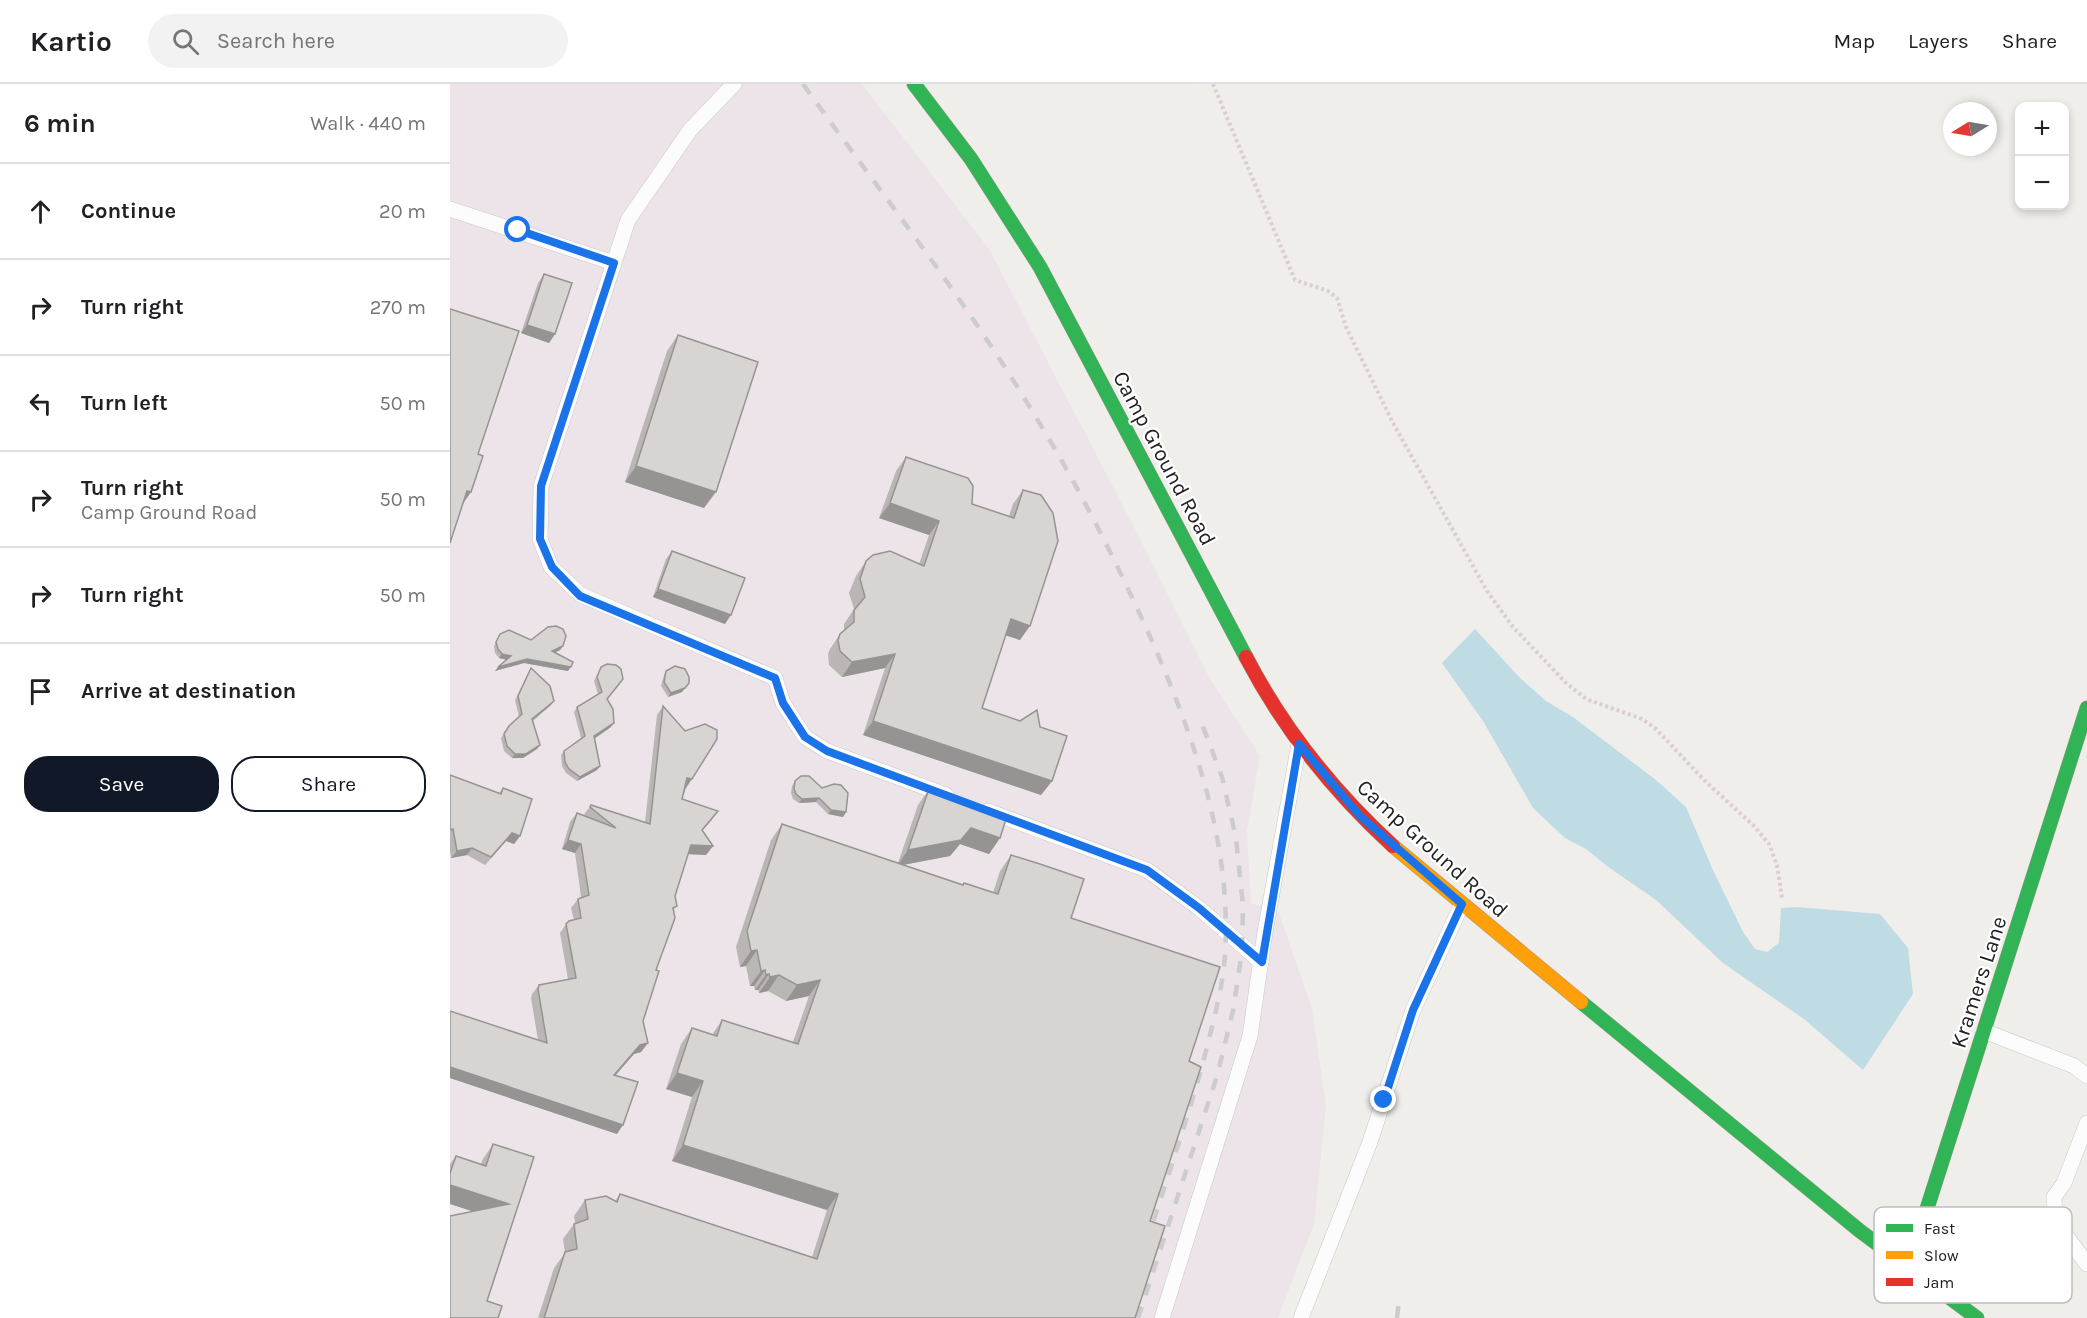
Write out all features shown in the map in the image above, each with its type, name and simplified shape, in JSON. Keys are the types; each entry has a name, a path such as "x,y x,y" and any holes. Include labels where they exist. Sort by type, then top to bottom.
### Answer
{"street":[{"name":"Camp Ground Road","path":"914,84 971,159 1040,267 1254,673 1299,744 1360,816 1462,904 1874,1242"},
{"name":"Kramers Lane","path":"1928,1207 2087,708"},
{"name":"Camp Ground Road","path":"1956,1303 1977,1318"}],"lane":[{"path":"734,84 690,130 628,220 541,486 540,539 552,567 580,596 775,678 783,703 805,737 827,751 1147,870 1199,908 1262,962"},
{"path":"450,209 614,263"},
{"path":"1162,1318 1250,1036 1299,744"},
{"path":"1301,1318 1370,1142 1413,1010 1462,904"},
{"path":"1984,1031 2074,1066 2087,1076"},
{"path":"2054,1207 2054,1197 2064,1183 2087,1123"},
{"path":"2072,1244 2087,1264"}],"path":[{"path":"1213,84 1295,280 1328,291 1336,298 1346,327 1394,423 1487,591 1513,627 1566,683 1586,699 1642,719 1649,724 1704,780 1754,826 1769,844 1777,866 1782,898"}],"shaded area":[{"path":"450,84 862,84 989,249 1131,521 1210,679 1260,756 1247,831 1251,903 1279,913 1312,1009 1326,1106 1314,1224 1278,1318 450,1318"}],"water":[{"path":"1475,629 1520,678 1546,701 1573,717 1656,780 1686,807 1743,932 1755,949 1767,952 1779,943 1781,908 1797,907 1880,914 1908,948 1913,994 1863,1070 1804,1019 1723,963 1656,900 1586,849 1565,838 1533,808 1483,721 1442,663"}],"building":[{"path":"544,274 572,283 555,334 527,325"},
{"path":"450,309 519,331 478,454 483,456 471,492 467,491 450,543"},
{"path":"678,335 758,362 716,492 636,466"},
{"path":"906,457 968,478 973,486 972,504 1014,518 1023,490 1041,495 1053,513 1058,541 1030,626 1011,619 982,708 1020,721 1037,710 1040,727 1067,736 1052,781 873,721 895,654 852,662 840,651 838,640 840,634 854,622 854,610 865,597 860,579 866,561 873,555 890,551 924,566 939,521 890,503"},
{"path":"672,551 745,578 731,615 658,589"},
{"path":"556,626 563,629 566,636 563,646 552,651 573,662 571,667 527,659 498,667 511,656 502,654 498,649 496,642 500,634 509,630 531,640 548,627"},
{"path":"607,664 616,665 621,669 623,679 607,699 613,709 614,723 594,736 600,766 580,777 569,769 565,762 564,751 585,736 577,707 602,692 597,677 601,667"},
{"path":"675,666 685,669 689,683 685,688 671,693 664,682 666,671"},
{"path":"531,668 550,686 554,701 532,719 540,745 526,754 515,754 507,746 504,734 522,714 518,696"},
{"path":"663,706 685,731 705,724 717,730 717,739 692,779 687,778 682,799 718,811 702,830 713,846 691,845 675,896 677,906 673,908 675,918 656,970 659,971 643,1021 648,1043 640,1045 614,1075 638,1082 623,1125 450,1067 450,1011 547,1043 539,985 576,978 566,924 581,918 578,899 589,895 581,844 568,840 577,813 616,828 590,807 591,805 650,824"},
{"path":"450,775 501,794 503,788 532,799 520,836 512,833 491,857 472,848 457,851 453,829 450,830"},
{"path":"801,776 809,776 822,788 834,784 841,785 848,793 846,812 831,810 819,798 802,799 794,789 795,781"},
{"path":"929,789 1007,816 1000,838 971,828 961,840 908,850"},
{"path":"782,824 963,885 964,883 998,894 1011,855 1040,864 1084,879 1071,918 1220,967 1189,1061 1201,1067 1150,1221 1165,1226 1135,1318 544,1318 565,1252 577,1249 574,1224 588,1219 585,1200 606,1196 617,1202 620,1194 817,1259 838,1194 683,1145 703,1081 677,1073 692,1028 717,1036 722,1020 798,1044 820,980 797,985 779,975 770,977 769,974 766,975 765,970 761,971 757,950 751,951 747,931"},
{"path":"493,1144 534,1157 487,1301 502,1306 498,1318 450,1318 450,1216 509,1204 450,1185 450,1173 456,1156 486,1166"}],"railway":[{"path":"803,84 980,329 1051,442 1097,526 1139,612 1168,678 1196,755 1216,833 1223,873 1226,914 1224,966 1202,1067 1150,1232"},
{"path":"1138,1318 1217,1076 1233,1011 1242,951 1243,906 1236,838 1222,777 1200,719"},
{"path":"1397,1318 1399,1300"}],"traffic: fast":[{"path":"914,84 971,159 1040,267 1246,657"},
{"path":"1927,1207 2087,708"},
{"path":"1581,1002 1874,1241"},
{"path":"1957,1303 1977,1318"}],"traffic: slow":[{"path":"1393,846 1581,1002"}],"traffic: jam":[{"path":"1246,657 1276,709 1311,758 1350,804 1393,846"}],"route":[{"path":"518,230 614,263 541,486 540,539 552,567 580,596 633,616 775,678 783,703 805,737 827,751 1147,870 1199,908 1262,962 1265,932 1299,744 1360,816 1400,853 1462,904 1413,1010 1384,1100"}]}
